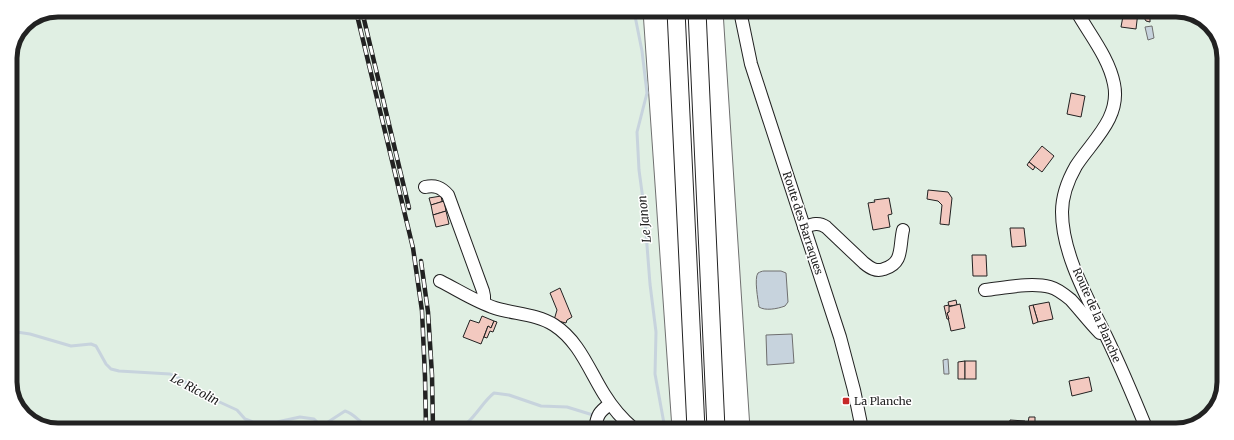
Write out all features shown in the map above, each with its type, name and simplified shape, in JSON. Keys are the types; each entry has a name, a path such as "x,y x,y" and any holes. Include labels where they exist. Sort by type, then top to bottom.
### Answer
{"highway":[{"path":"676,17 696,423"},
{"path":"697,17 716,423"}],"street":[{"name":"Route des Barraques","path":"742,17 752,64 840,337 861,423"},
{"name":"Route de la Planche","path":"1080,17 1110,69 1115,85 1116,97 1113,110 1107,123 1076,166 1068,183 1062,210 1063,233 1069,254 1094,312 1123,372 1144,423"},
{"path":"425,187 435,186 444,190 448,195 483,291 484,303"},
{"path":"804,227 817,224 821,224 826,227 864,263 875,270 890,268 895,265 898,260 903,230"},
{"path":"440,281 495,308 540,319 554,325 565,335 583,357 610,404 626,423"},
{"path":"985,290 1036,285 1051,287 1062,293 1100,333 1105,334"},
{"path":"596,423 598,415 610,404"}],"green space":[{"path":"58,17 643,17 672,423 58,423 40,419 31,413 22,403 17,385 17,58 20,42 29,29 35,24 42,20"},
{"path":"723,17 1182,17 1194,21 1209,33 1216,47 1217,55 1217,382 1213,400 1205,411 1192,420 1182,423 750,423"}],"shaded area":[{"path":"1152,26 1154,38 1148,40 1145,27"},
{"path":"764,271 781,271 786,273 788,302 785,306 771,309 759,307 756,279 758,273"},
{"path":"792,334 794,363 767,365 766,335"},
{"path":"948,359 949,374 944,374 943,360"}],"building":[{"path":"1123,17 1137,17 1136,29 1121,27"},
{"path":"1144,17 1150,17 1150,22 1146,21"},
{"path":"1071,93 1085,96 1081,117 1067,114"},
{"path":"1042,146 1054,156 1042,172 1029,162"},
{"path":"1029,162 1035,167 1033,170 1027,165"},
{"path":"928,190 948,192 952,198 949,225 940,224 942,205 938,201 927,199"},
{"path":"441,196 442,201 444,201 431,205 429,198"},
{"path":"889,198 892,214 888,215 890,227 873,230 868,203 875,202 874,200"},
{"path":"444,201 446,211 433,215 431,205"},
{"path":"446,211 449,224 436,227 433,215"},
{"path":"1010,228 1024,228 1026,246 1012,247"},
{"path":"972,255 986,255 987,276 973,276"},
{"path":"560,288 572,317 567,320 566,323 554,320 557,310 550,293"},
{"path":"956,300 957,305 949,306 948,302"},
{"path":"1049,302 1053,319 1038,322 1033,305"},
{"path":"960,304 965,328 951,331 947,313 949,312 948,307"},
{"path":"949,305 949,312 947,313 949,319 947,319 944,306"},
{"path":"1033,305 1038,322 1033,324 1029,306"},
{"path":"482,316 494,321 491,328 488,326 481,344 463,337 470,320 479,323"},
{"path":"494,321 497,322 493,332 490,331 487,338 484,337 488,326 491,328"},
{"path":"965,361 965,379 958,379 958,362"},
{"path":"965,361 976,361 976,379 965,379"},
{"path":"1089,377 1092,391 1072,396 1069,381"},
{"path":"1029,417 1035,417 1035,423 1028,423"},
{"path":"1010,420 1025,421 1025,423 1010,423"}],"waterway":[{"name":"Le Janon","path":"635,17 642,51 647,93 637,132 639,170 656,332 655,374 664,423"},
{"name":"Le Ricolin","path":"17,332 30,334 71,346 91,344 96,346 106,364 111,369 119,371 170,374 179,378 202,394 237,410 245,419 253,422 277,422 300,417 314,419 318,423"},
{"name":"Le Ricolin","path":"466,423 494,393 509,395 541,406 567,407 593,415"},
{"name":"Le Ricolin","path":"327,423 345,411 363,423"}],"railway":[{"path":"357,17 413,248 422,311 426,423"},
{"path":"363,17 409,208"},
{"path":"421,261 428,312 432,375 433,423"}],"place":[{"name":"La Planche","path":"846,401"}]}
